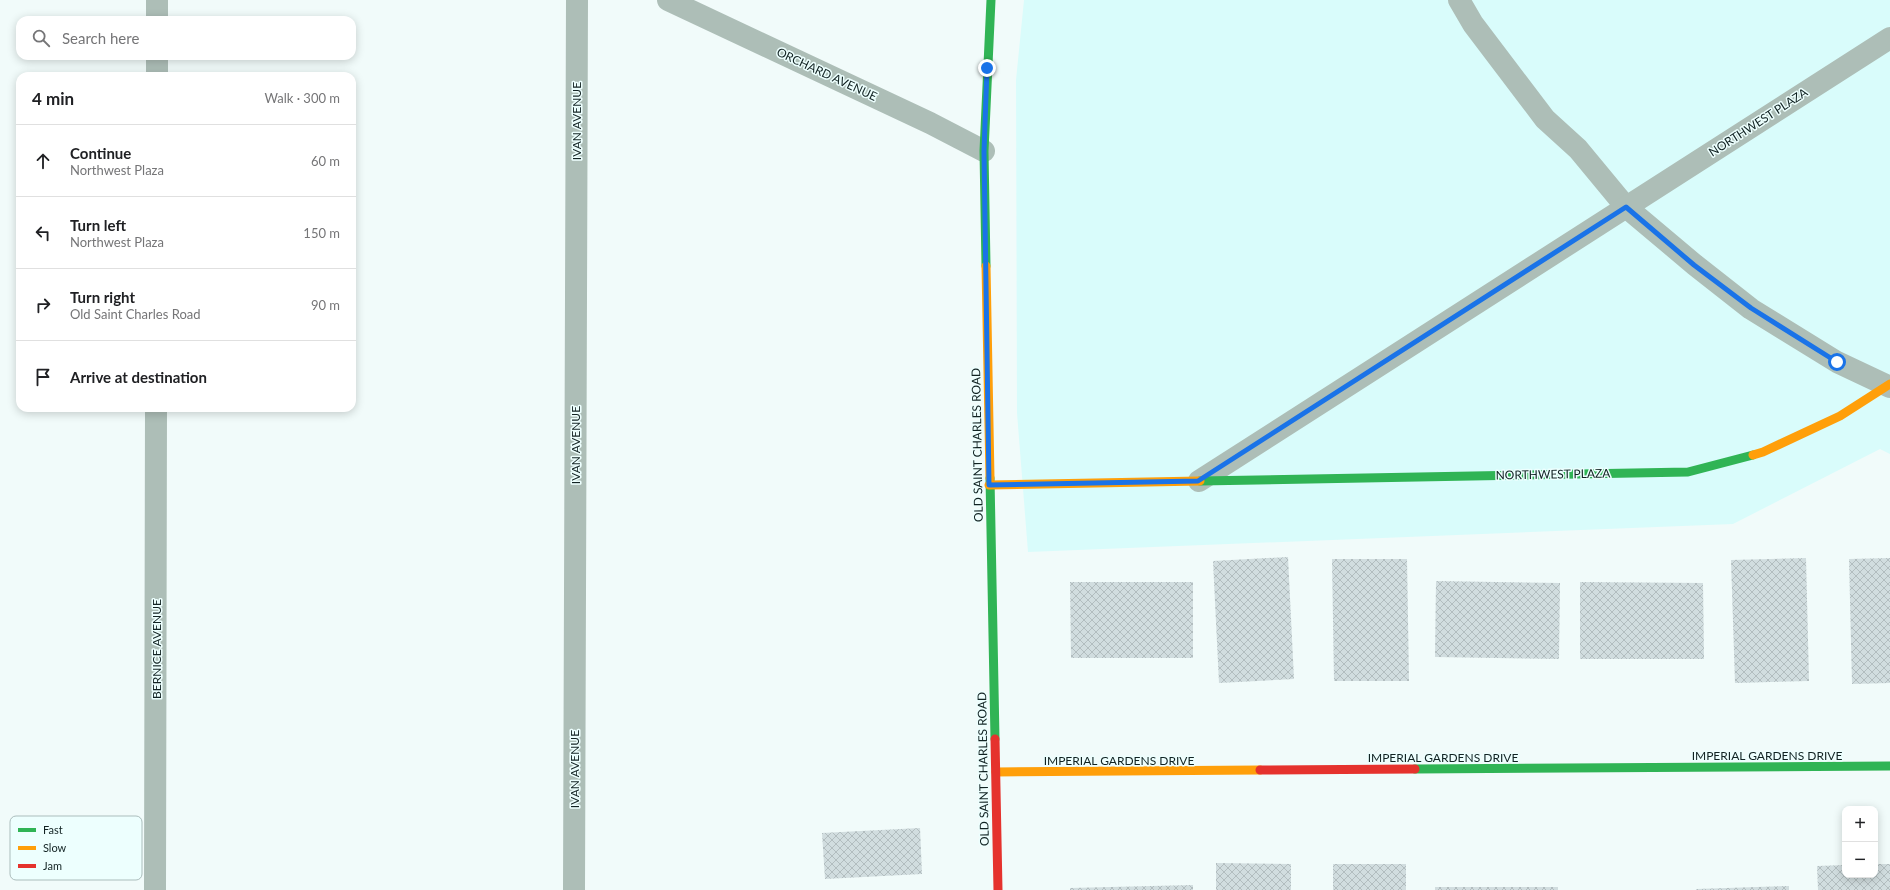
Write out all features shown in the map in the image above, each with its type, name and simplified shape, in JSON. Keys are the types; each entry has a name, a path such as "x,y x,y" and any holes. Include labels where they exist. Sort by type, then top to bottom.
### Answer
{"street":[{"path":"157,0 157,16"},
{"name":"IVAN AVENUE","path":"574,890 577,0"},
{"name":"ORCHARD AVENUE","path":"668,0 930,123 984,152"},
{"name":"OLD SAINT CHARLES ROAD","path":"991,0 984,152 989,485 998,890"},
{"name":"NORTHWEST PLAZA","path":"1459,0 1473,24 1545,119 1578,149 1626,207 1694,265 1751,308 1837,362 1889,386"},
{"name":"NORTHWEST PLAZA","path":"1198,481 1890,38"},
{"path":"157,60 157,72"},
{"name":"NORTHWEST PLAZA","path":"989,485 1688,472 1763,452 1840,416 1889,386"},
{"name":"BERNICE AVENUE","path":"155,890 156,412"},
{"name":"IMPERIAL GARDENS DRIVE","path":"996,772 1890,766"}],"shaded area":[{"path":"1024,0 1890,0 1890,454 1880,449 1733,524 1028,552 1017,413 1016,80"}],"building":[{"path":"1288,557 1294,679 1219,683 1213,561"},
{"path":"1806,558 1809,681 1735,683 1731,560"},
{"path":"1890,558 1890,683 1852,684 1849,559"},
{"path":"1332,559 1407,559 1409,681 1334,681"},
{"path":"1436,581 1560,583 1559,659 1435,657"},
{"path":"1070,582 1193,582 1193,658 1071,658"},
{"path":"1580,582 1703,583 1704,659 1580,659"},
{"path":"920,828 922,874 825,879 822,833"},
{"path":"1216,863 1291,864 1291,890 1216,890"},
{"path":"1333,864 1406,864 1406,890 1333,890"},
{"path":"1878,864 1890,864 1890,890 1818,890 1817,866 1842,865 1842,878 1878,878"},
{"path":"1193,885 1193,890 1070,890 1070,888"},
{"path":"1789,886 1789,890 1696,890 1696,889"},
{"path":"1435,887 1558,887 1558,890 1435,890"}],"traffic: fast":[{"path":"986,266 984,151 991,0"},
{"path":"1200,481 1688,472 1753,455"},
{"path":"990,478 995,739"},
{"path":"1415,769 1890,766"}],"traffic: slow":[{"path":"986,266 990,478"},
{"path":"1753,455 1763,452 1840,416 1890,384"},
{"path":"989,485 1200,481"},
{"path":"996,772 1260,770"}],"traffic: jam":[{"path":"995,739 998,890"},
{"path":"1260,770 1415,769"}],"route":[{"path":"987,68 984,152 989,485 1198,481 1626,207 1694,265 1751,308 1837,362"}]}
